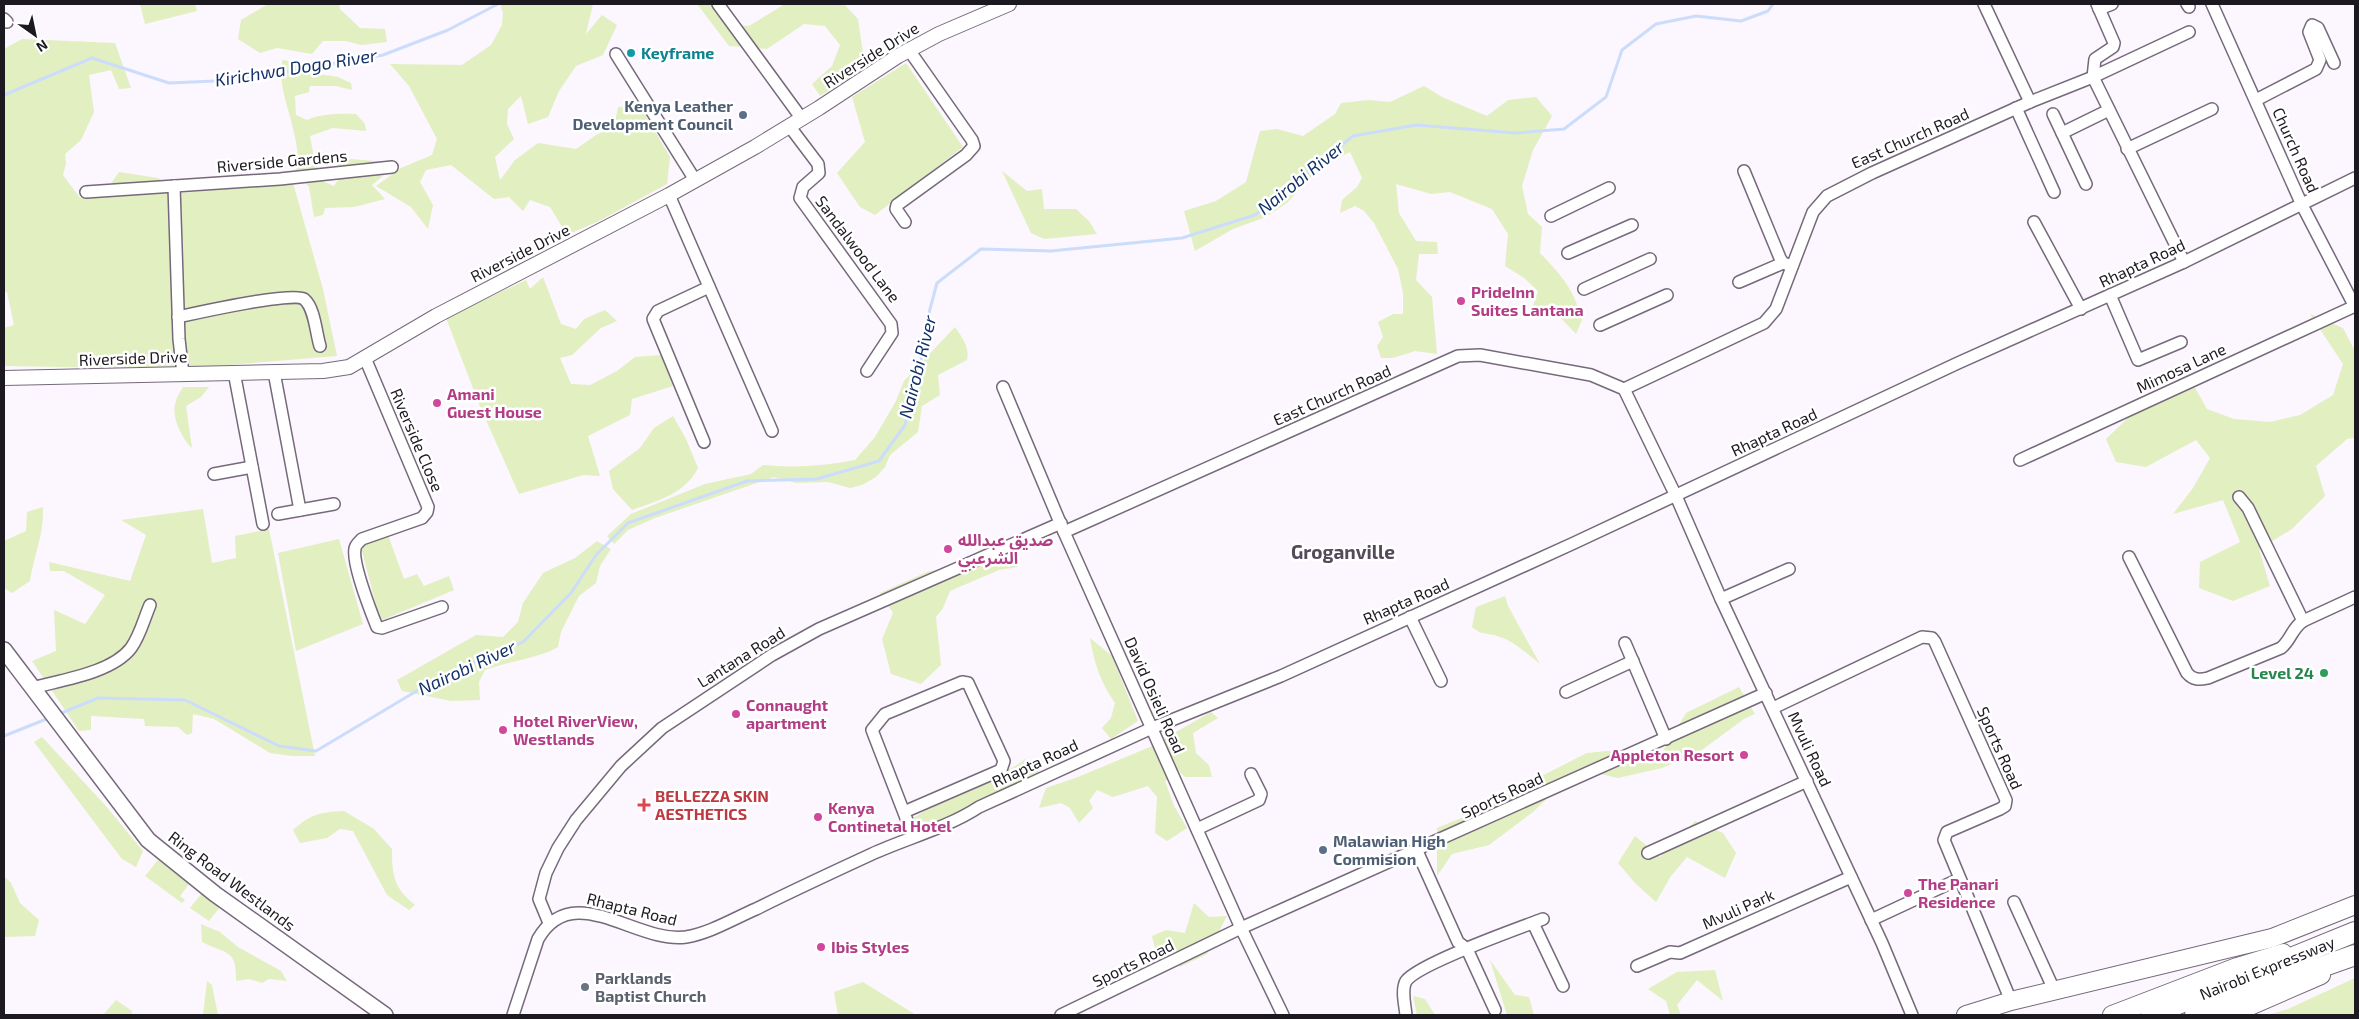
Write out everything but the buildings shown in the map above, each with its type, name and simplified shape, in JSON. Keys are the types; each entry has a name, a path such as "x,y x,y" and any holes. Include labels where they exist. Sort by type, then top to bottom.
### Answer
{"highway":[{"path":"1966,1015 2011,1001 2055,992 2111,976 2272,938 2355,905"},
{"path":"2112,1015 2237,967 2355,931"},
{"name":"Nairobi Expressway","path":"2151,1015 2355,931"},
{"path":"2229,1015 2280,995 2355,957"},
{"name":"Nairobi Expressway","path":"2195,1015 2247,993 2355,957"}],"main road":[{"path":"4,650 32,688"},
{"name":"Ring Road Westlands","path":"32,688 148,840 215,894 385,1015"}],"street":[{"path":"718,4 796,123"},
{"name":"Riverside Drive","path":"4,378 343,369 366,358 436,316 695,180 796,123 909,50 1009,4"},
{"path":"1984,4 2030,102"},
{"path":"2112,4 2098,7 2114,43 2113,47 2095,59 2093,77 2184,262"},
{"name":"Church Road","path":"2212,4 2302,205 2355,307"},
{"path":"2256,100 2316,69 2320,60 2309,32 2312,25 2318,28 2334,62"},
{"name":"East Church Road","path":"1063,527 1458,356 1480,355 1591,375 1624,389 1764,323 1776,309 1788,265 1813,212 1827,196 1858,179 2016,108 2093,77 2189,32"},
{"path":"905,222 896,209 896,205 966,155 974,146 972,140 909,50"},
{"path":"616,54 645,96 695,180"},
{"path":"2016,108 2054,192"},
{"path":"2127,149 2212,109"},
{"path":"2062,133 2109,110"},
{"path":"2053,114 2086,184"},
{"name":"Sandalwood Lane","path":"796,123 818,164 819,170 819,173 803,187 800,198 892,324 890,338 867,371"},
{"name":"Riverside Gardens","path":"86,192 280,179 392,167"},
{"path":"1739,282 1788,265 1744,171"},
{"name":"Rhapta Road","path":"549,923 557,917 574,911 661,935 679,938 696,934 913,836 962,818 979,807 1152,728 1281,676 1676,496 1958,363 2184,262 2355,178"},
{"path":"174,186 178,317 183,374"},
{"path":"1551,216 1609,188"},
{"path":"668,195 772,431"},
{"path":"2034,222 2081,309"},
{"path":"1568,253 1632,225"},
{"path":"1584,288 1650,259"},
{"path":"704,442 653,319 658,312 709,288"},
{"path":"1600,325 1667,295"},
{"path":"2110,296 2138,360 2181,342"},
{"path":"178,317 264,300 301,297 310,309 320,346"},
{"name":"Mimosa Lane","path":"2020,460 2355,307"},
{"name":"Riverside Close","path":"366,358 428,507 428,512 422,518 362,539 356,545 354,555 368,605 377,626 382,628 442,607"},
{"path":"234,372 263,524"},
{"path":"274,372 300,510"},
{"name":"David Osieli Road","path":"1003,387 1241,928 1283,1015"},
{"path":"1624,389 1676,496"},
{"path":"214,474 252,467"},
{"name":"Mvuli Road","path":"1676,496 1721,599 1871,920 1912,1015"},
{"path":"2239,497 2248,508 2302,621"},
{"path":"278,514 334,504"},
{"name":"Lantana Road","path":"549,923 539,899 546,874 558,848 576,820 621,766 654,734 772,655 819,629 1063,527"},
{"path":"2129,557 2187,673 2191,677 2201,680 2281,648 2289,642 2296,625 2355,598"},
{"path":"1721,599 1790,569"},
{"path":"32,688 103,668 116,661 134,644 150,605"},
{"path":"1410,617 1441,681"},
{"name":"Sports Road","path":"1773,708 1922,638 1932,638 2006,800 2005,806 2000,809 1946,834 1945,845 2011,1001"},
{"path":"1625,643 1666,738"},
{"path":"1566,692 1633,661"},
{"path":"904,812 1001,770 1004,765 1004,761 968,683 962,682 885,714 872,730 913,836"},
{"name":"Sports Road","path":"1061,1015 1241,928 1417,851 1766,693"},
{"path":"1197,829 1259,800 1261,794 1251,774"},
{"path":"1648,853 1807,781"},
{"path":"1417,851 1458,942 1467,948 1495,1010"},
{"name":"Mvuli Park","path":"1638,966 1670,952 1680,953 1851,877"},
{"path":"1871,920 1959,879"},
{"path":"2014,902 2055,992"},
{"path":"1406,1015 1404,988 1407,980 1425,968 1467,948 1538,921 1563,986"},
{"path":"513,1015 532,952 543,929 549,923"}],"green space":[{"path":"140,4 195,4 197,11 145,24"},
{"path":"268,4 339,4 340,9 360,28 385,29 387,42 361,45 346,41 323,41 312,54 277,48 260,53 238,39 241,20"},
{"path":"500,4 593,4 586,34 602,15 617,25 603,55 576,66 559,91 548,117 528,124 521,96 508,109 507,124 514,139 495,157 500,180 515,160 538,143 576,149 596,135 614,127 618,107 640,106 670,157 667,184 599,221 567,235 550,207 530,200 523,211 509,197 494,199 451,165 426,170 420,182 433,205 428,229 411,207 376,186 401,168 432,155 437,139 409,86 390,64 462,65 491,45 502,25 503,13"},
{"path":"697,4 711,4 726,24 749,26 785,4 844,4 858,19 863,53 848,79 820,96 812,84 832,66 840,45 825,26 804,24 767,49 729,46"},
{"path":"22,39 115,43 131,88 119,89 111,70 89,75 94,112 81,140 65,154 66,163 63,175 80,198 110,185 119,172 158,178 182,193 293,183 323,289 337,356 179,369 4,366 4,328 14,325 7,292 4,292 4,49"},
{"path":"282,60 302,63 318,74 338,77 351,83 352,90 336,86 310,86 309,92 295,96 296,115 307,120 330,114 356,114 365,124 366,131 333,128 310,136 314,158 322,181 334,186 338,180 338,163 351,159 387,162 384,175 372,185 385,199 354,207 325,208 323,215 314,217 309,187 295,172 298,154 282,84"},
{"path":"906,63 963,147 875,215 860,207 837,173 865,142 852,97"},
{"path":"1424,86 1442,97 1487,116 1508,100 1536,97 1552,116 1533,150 1522,186 1528,214 1542,227 1540,253 1555,269 1571,291 1579,309 1582,320 1576,334 1555,312 1529,317 1538,291 1524,278 1505,266 1508,234 1492,209 1450,192 1431,194 1396,184 1399,213 1416,241 1437,242 1438,254 1419,254 1416,280 1432,297 1437,354 1415,351 1393,358 1381,358 1377,346 1383,337 1378,322 1393,314 1403,314 1403,293 1398,269 1374,223 1364,211 1355,206 1340,213 1342,200 1357,187 1362,178 1350,152 1321,166 1287,203 1266,217 1233,229 1195,251 1184,211 1216,201 1246,182 1260,131 1277,129 1303,136 1335,114 1341,103 1369,100 1390,102"},
{"path":"1002,171 1027,191 1042,189 1044,209 1076,209 1089,221 1097,234 1044,239 1031,233"},
{"path":"543,277 561,324 576,329 584,319 605,310 617,321 601,328 572,355 560,358 571,384 590,385 617,371 635,357 661,355 673,386 632,399 630,415 588,436 600,476 583,475 519,494 481,409 446,318 526,280 530,289"},
{"path":"2310,314 2343,328 2355,351 2355,438 2347,439 2316,466 2325,496 2292,529 2259,549 2270,586 2233,601 2199,588 2200,562 2240,542 2223,500 2173,514 2193,488 2210,458 2196,440 2146,467 2116,462 2106,439 2130,416 2190,379 2207,409 2234,419 2270,422 2300,415 2333,395 2343,364"},
{"path":"955,327 966,347 967,360 938,375 940,395 922,406 918,432 890,455 885,467 876,477 862,485 850,488 828,482 796,483 774,477 655,518 628,530 614,544 607,536 631,514 705,484 751,474 763,465 809,466 855,460 875,437 896,401 904,381"},
{"path":"183,387 209,387 201,397 186,406 192,448 184,439 176,420 175,407"},
{"path":"673,416 686,439 698,468 686,484 678,490 660,500 632,510 613,489 609,471 640,448 654,428"},
{"path":"43,507 40,536 30,581 12,593 4,588 4,541 26,531 27,512"},
{"path":"203,509 212,563 236,558 235,536 269,529 315,756 292,756 270,753 214,719 193,714 192,733 187,735 178,727 145,726 144,719 91,716 91,730 79,731 32,661 56,651 54,610 85,624 105,595 64,571 50,571 49,562 130,581 146,535 121,520"},
{"path":"388,535 404,579 417,574 424,586 449,576 454,590 380,621 361,547"},
{"path":"339,539 363,624 296,651 278,553"},
{"path":"597,541 611,549 600,566 596,583 579,596 561,632 558,647 541,654 485,670 479,682 480,700 451,701 402,691 397,680 476,635 503,637 518,622 523,603 543,573 575,558"},
{"path":"997,541 1019,555 1018,567 999,570 950,591 943,608 936,617 941,665 921,684 891,674 882,639 893,613 880,593 927,572 949,567"},
{"path":"1505,596 1508,606 1540,664 1509,641 1497,636 1481,633 1472,627 1476,607"},
{"path":"1090,638 1112,656 1138,721 1111,739 1102,728 1111,718 1115,703 1099,672"},
{"path":"1739,687 1755,714 1744,719 1699,752 1662,768 1618,778 1578,769 1533,812 1489,845 1452,854 1437,876 1437,828 1483,809 1522,786 1587,753 1607,751 1661,754 1686,713"},
{"path":"1211,712 1218,718 1193,733 1196,753 1209,765 1212,777 1185,777 1178,770 1165,781 1174,806 1187,828 1167,841 1155,833 1157,797 1148,786 1113,797 1097,790 1089,801 1093,808 1079,823 1070,808 1061,803 1039,808 1046,788 1078,777 1150,747"},
{"path":"42,737 105,805 143,851 136,867 122,859 34,742"},
{"path":"1025,759 1041,769 1019,796 924,838 912,819 940,803 998,776"},
{"path":"344,811 374,829 392,849 394,874 398,887 415,905 409,910 387,895 353,831 340,829 327,838 300,843 293,830 305,820 316,815"},
{"path":"1695,821 1723,833 1736,853 1725,878 1687,857 1671,876 1656,902 1636,884 1618,863 1635,836 1660,857"},
{"path":"158,860 189,884 180,896 185,900 182,903 145,876"},
{"path":"4,876 11,883 20,903 39,920 35,936 4,937"},
{"path":"202,893 220,907 209,921 190,908"},
{"path":"1194,903 1209,917 1227,916 1207,954 1180,967 1172,951 1155,948 1152,936 1166,930 1185,933"},
{"path":"201,924 220,932 238,947 281,971 287,981 269,979 262,983 249,979 236,981 236,971 232,958 224,951 202,942"},
{"path":"1490,960 1515,995 1529,997 1534,1015 1507,1015"},
{"path":"1715,970 1723,1001 1697,980 1677,1005 1681,1015 1670,1015 1666,1001 1648,989 1677,972"},
{"path":"2355,978 2355,1015 2268,1015 2288,1009"},
{"path":"207,981 212,985 218,1015 203,1015"},
{"path":"863,982 916,1015 838,1015 834,992"},
{"path":"1413,996 1425,999 1435,1015 1417,1015"},
{"path":"116,1000 132,1011 132,1015 103,1015"}],"waterway":[{"name":"Kirichwa Dogo River","path":"4,95 92,58 169,83 238,80 383,55 448,30 498,4"},
{"name":"Nairobi River","path":"59,714 98,698 185,700 279,746 316,751 420,689 465,666 523,642 571,593 596,555 628,523 747,481 817,479 879,461 905,425 920,368 926,324 937,283 981,249 1051,251 1182,238 1255,215 1353,136 1416,125 1516,133 1564,129 1606,97 1622,50 1656,24 1696,16 1741,21 1768,11 1773,4"},
{"name":"Nairobi River","path":"4,736 49,718"}],"place":[{"name":"Keyframe","path":"631,53"},
{"name":"Kenya Leather Development Council","path":"743,115"},
{"name":"PrideInn Suites Lantana","path":"1461,301"},
{"name":"Amani Guest House","path":"437,403"},
{"name":"صديق عبدالله الشرعبي","path":"948,549"},
{"name":"Level 24","path":"2324,673"},
{"name":"Connaught apartment","path":"736,714"},
{"name":"Hotel RiverView, Westlands","path":"503,730"},
{"name":"Appleton Resort","path":"1744,755"},
{"name":"BELLEZZA SKIN AESTHETICS","path":"644,805"},
{"name":"Kenya Continetal Hotel","path":"818,817"},
{"name":"Malawian High Commision","path":"1323,850"},
{"name":"The Panari Residence","path":"1908,893"},
{"name":"Ibis Styles","path":"821,947"},
{"name":"Parklands Baptist Church","path":"585,987"}],"district":[{"name":"Groganville","path":"1343,552"}]}
